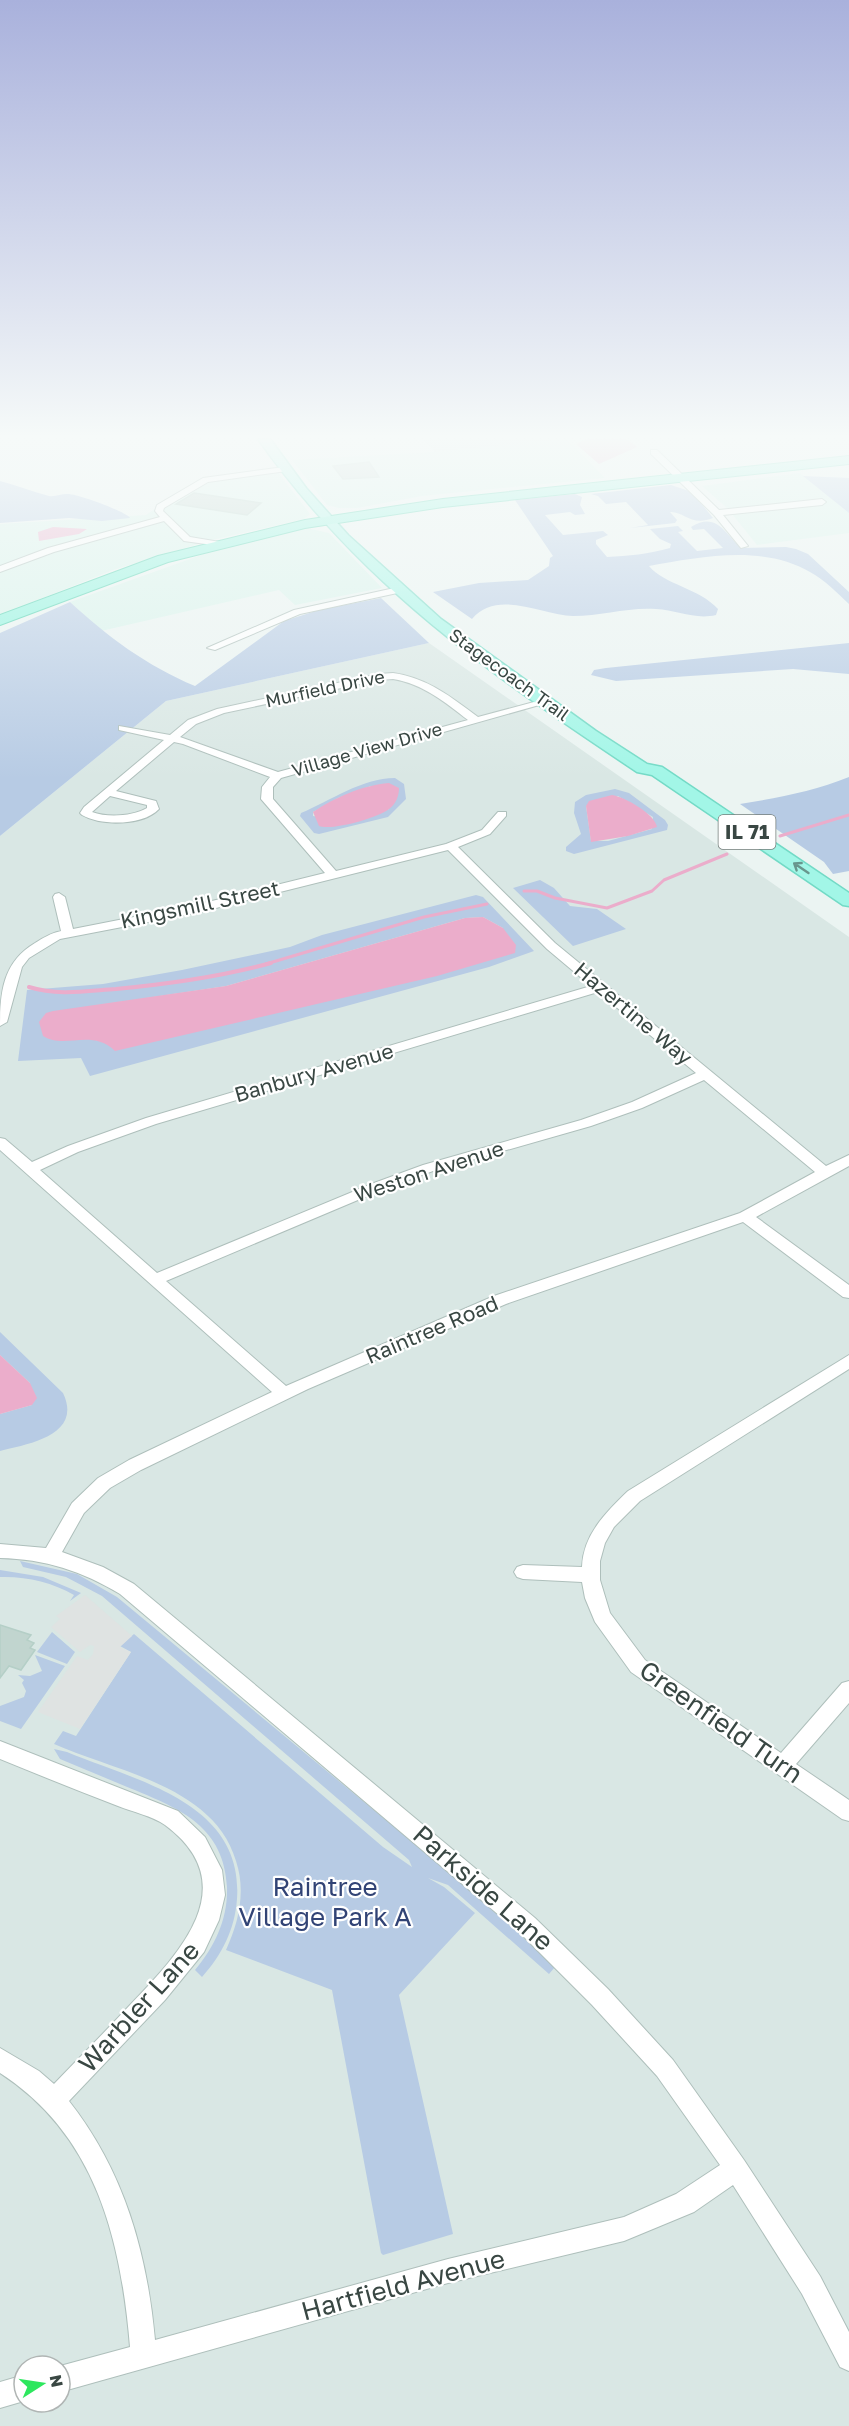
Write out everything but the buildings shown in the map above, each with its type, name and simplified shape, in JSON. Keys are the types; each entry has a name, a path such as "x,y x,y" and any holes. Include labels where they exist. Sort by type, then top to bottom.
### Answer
{"highway":[{"path":"1,619 172,552"}],"main road":[{"name":"Stagecoach Trail","path":"360,552 399,590 463,643 545,702 642,769 656,770 849,901"},
{"name":"Stagecoach Trail","path":"642,769 640,775 849,918"}],"street":[{"path":"0,569 45,552"},
{"path":"212,648 297,612 399,590"},
{"name":"Murfield Drive","path":"108,792 152,803 153,809 140,817 89,816 88,809 170,738 206,715 391,675 404,676 424,683 475,720"},
{"name":"Village View Drive","path":"333,875 267,799 268,787 277,776 545,702"},
{"path":"123,728 170,738 277,776"},
{"name":"Kingsmill Street","path":"0,1022 16,967 24,955 39,944 68,932 175,913 450,846 486,832 502,814"},
{"name":"Hazertine Way","path":"450,846 543,939 825,1173"},
{"path":"59,897 68,932"},
{"name":"Banbury Avenue","path":"31,1168 73,1149 150,1121 599,987"},
{"name":"Weston Avenue","path":"156,1279 379,1186 428,1168 610,1115 706,1074"},
{"path":"0,1142 283,1394"},
{"name":"Raintree Road","path":"51,1555 78,1508 104,1483 135,1465 283,1394 542,1284 698,1234 745,1216 849,1160"},
{"path":"745,1216 849,1293"},
{"name":"Greenfield Turn","path":"849,1361 634,1496 608,1522 595,1548 589,1575 597,1610 612,1637 638,1666 849,1812"},
{"name":"Parkside Lane","path":"0,1551 51,1555 103,1574 127,1589 527,1924 600,1996 665,2068 736,2168 811,2284 849,2358"},
{"path":"523,1572 589,1575"},
{"path":"783,1765 849,1689"},
{"name":"Warbler Lane","path":"0,1750 171,1818 192,1834 205,1853 213,1875 215,1900 208,1925 195,1950 176,1973 53,2101"},
{"path":"0,2059 35,2082 53,2101 94,2154 124,2226 138,2287 144,2356"},
{"name":"Hartfield Avenue","path":"72,2376 448,2271 624,2229 685,2203 736,2168"}],"shaded area":[{"path":"0,552 171,552 113,570 0,615"},
{"path":"209,552 348,552 382,588 295,605 279,590 101,631 70,602"},
{"path":"429,643 849,937 849,2426 0,2426 0,836 166,701"},
{"path":"389,783 399,788 397,800 383,813 344,825 319,826 313,812 321,807 359,789"},
{"path":"612,795 639,807 651,817 657,827 628,836 591,842 586,806 589,801"},
{"path":"483,917 503,928 516,945 515,953 437,976 115,1051 97,1041 51,1040 43,1036 39,1022 46,1013 53,1011 226,986 465,918"},
{"path":"0,1355 30,1383 37,1398 32,1405 0,1414"},
{"path":"85,1595 132,1636 120,1647 131,1652 80,1729 38,1712 77,1656 88,1660 93,1654 94,1646 90,1645 80,1652 51,1627 60,1619 56,1616"}],"green space":[{"path":"550,552 603,552 607,557 652,552 804,552 849,592 849,604 826,582 810,572 792,563 752,555 689,559 649,566 664,578 701,596 718,609 716,615 708,616 646,609 573,616 507,604 494,605 482,610 472,619 433,592 479,583 528,580 549,566 550,558 553,556"},
{"path":"381,598 429,643 166,701 0,836 0,633 70,602 129,650 195,686 284,621 319,610"},
{"path":"849,643 849,674 793,669 616,681 591,675 594,670 606,668"},
{"path":"849,777 849,871 833,874 824,862 740,804 796,794"},
{"path":"395,778 404,784 406,799 388,817 319,834 314,833 300,816 301,813 346,791 383,779","holes":["371,786 389,809 355,822 313,816 313,812 338,798"]},
{"path":"615,789 629,793 665,820 668,825 667,830 574,854 566,851 566,847 581,834 574,813 575,802 586,795","holes":["618,796 653,817 652,829 608,841 591,841 586,806"]},
{"path":"540,880 554,888 570,906 597,909 626,929 573,946 513,888"},
{"path":"476,895 483,897 534,951 489,967 90,1076 81,1058 18,1061 27,990 103,984 182,970 290,947 322,935","holes":["483,917 503,928 107,1043 92,1039 94,1006 226,986 465,918"]},
{"path":"0,1332 63,1393 67,1407 66,1419 60,1428 50,1435 38,1441 0,1451 0,1414 32,1405 30,1383 0,1355"},
{"name":"Raintree Village Park A","path":"20,1561 77,1574 117,1597 481,1899 555,1967 549,1974 448,1885 428,1878 444,1887 475,1913 399,1995 453,2234 383,2255 381,2253 332,1990 226,1950 240,1906 239,1872 224,1836 207,1815 185,1798 160,1785 54,1744 63,1731 76,1736 131,1652 120,1646 134,1634 383,1847 412,1867 409,1860 102,1596 66,1577 23,1567"},
{"path":"0,1570 43,1577 81,1593 70,1601 74,1595 66,1590 38,1581 0,1577"},
{"path":"52,1632 75,1652 67,1664 37,1652"},
{"path":"35,1655 65,1666 21,1729 0,1721 0,1706 24,1697 26,1691 22,1683 24,1680 18,1675 30,1676 42,1671"},
{"path":"54,1749 124,1774 180,1800 204,1818 223,1839 235,1866 236,1910 226,1941 216,1960 202,1977 195,1970 209,1951 219,1931 227,1899 224,1866 218,1849 209,1835 197,1823 167,1804 60,1759"}],"waterway":[{"path":"780,836 849,815"},
{"path":"524,891 537,891 555,898 607,908 652,891 664,880 727,854"},
{"path":"266,964 424,917 487,904"},
{"path":"29,987 61,992 116,989 194,979 271,963"}]}
